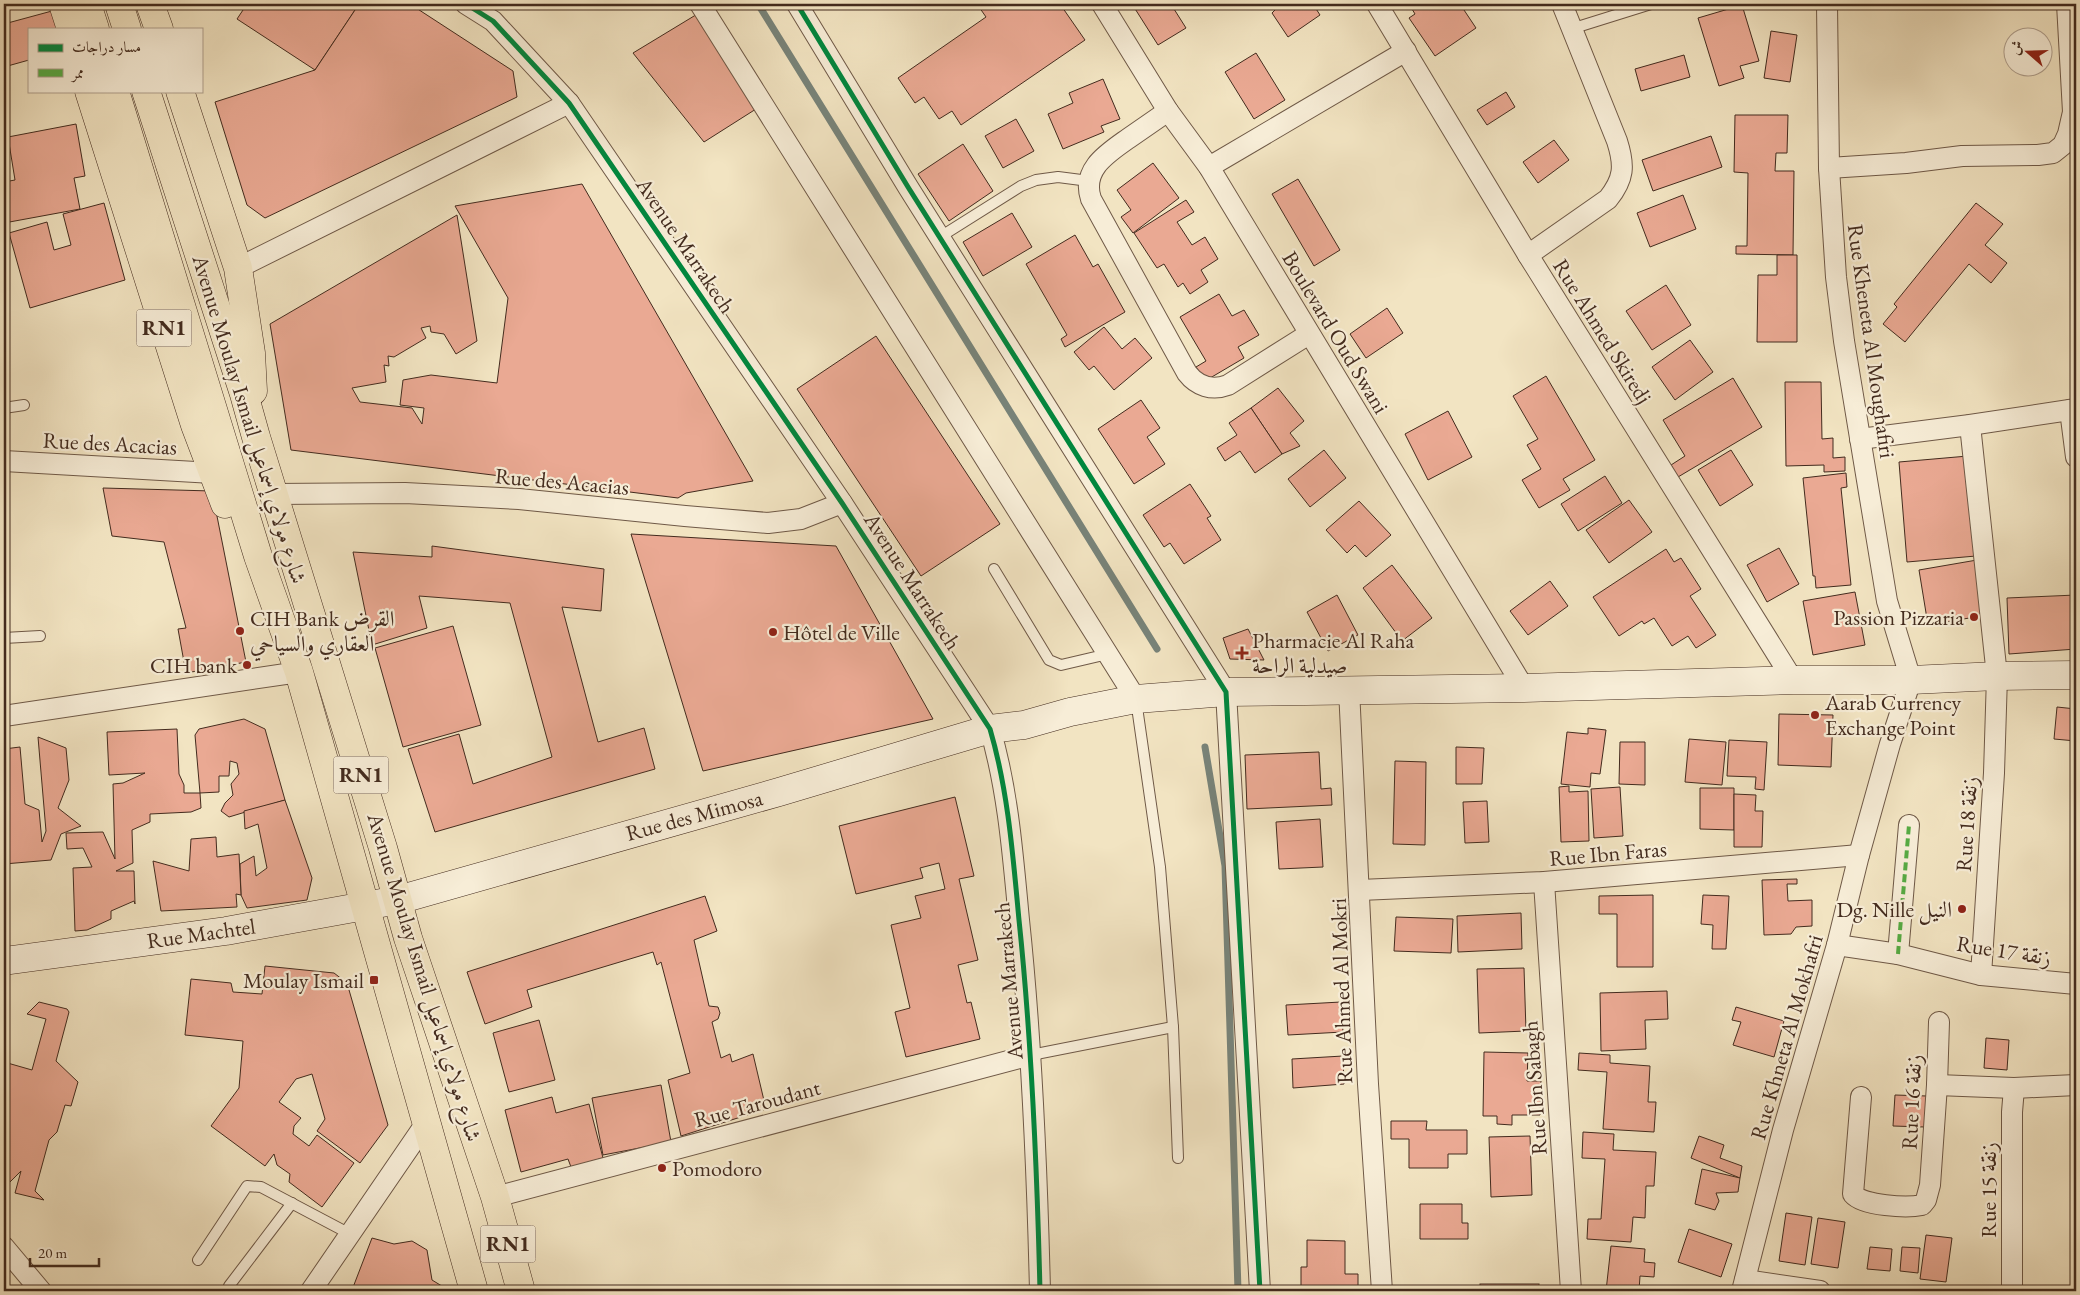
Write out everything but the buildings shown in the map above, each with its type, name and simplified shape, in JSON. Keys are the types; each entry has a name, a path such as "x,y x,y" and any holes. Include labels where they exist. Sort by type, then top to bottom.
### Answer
{"highway":[{"path":"63,4 71,28"},
{"path":"88,4 95,28"},
{"path":"119,4 127,28"},
{"path":"150,4 159,28"},
{"name":"RN1","path":"89,92 180,377 213,473 224,502 258,556"},
{"name":"Avenue Moulay Ismail شارع مولاي إسماعيل","path":"115,92 258,556 299,672 367,907 474,1291"},
{"name":"Avenue Moulay Ismail شارع مولاي إسماعيل","path":"146,92 244,394 256,438 332,679 408,938 495,1198 521,1291"},
{"name":"RN1","path":"180,92 238,268 251,353 256,438"}],"main road":[{"name":"Rue des Mimosa","path":"398,900 779,792 990,729 1024,725 1070,712 1136,699 1226,692 1524,688 1793,680 1910,680 2076,675"},
{"name":"Rue Machtel","path":"4,961 226,931 398,900"}],"street":[{"name":"Avenue Marrakech","path":"466,4 493,22 569,103 842,503 990,729 999,759 1023,954 1031,1055 1040,1291"},
{"path":"700,4 1136,699"},
{"path":"797,4 908,188 1226,692 1260,1291"},
{"name":"Boulevard Oud Swani","path":"1102,4 1168,111 1209,167 1524,688"},
{"name":"Rue Ahmed Skiredj","path":"1377,4 1528,255 1793,680"},
{"path":"1528,255 1608,199 1616,189 1622,174 1623,159 1617,142 1562,4"},
{"name":"Rue Kheneta Al Moughafiri","path":"1827,4 1829,168 1836,277 1887,601 1910,680"},
{"path":"1829,168 1906,163 1962,156 2038,155 2058,149 2063,145 2068,134 2074,112 2067,4"},
{"path":"1209,167 1406,51"},
{"path":"238,268 569,103"},
{"path":"1168,111 1103,156 1095,167 1088,188 1091,199 1192,380 1210,388 1228,385 1309,334"},
{"path":"1860,439 2073,409 2076,457"},
{"name":"Rue 18 زنقة","path":"1970,425 1997,676 1994,773 1981,975"},
{"name":"Rue des Acacias","path":"4,461 213,473"},
{"name":"Rue des Acacias","path":"274,494 405,493 519,499 768,523 801,519 842,503"},
{"path":"4,716 299,672"},
{"name":"Rue Khneta Al Mokhafri","path":"1744,1285 1783,1130 1837,945 1859,855 1890,744 1910,680"},
{"name":"Rue Ahmed Al Mokri","path":"1349,689 1368,1084 1382,1291"},
{"path":"1898,954 1909,826"},
{"name":"Rue Ibn Faras","path":"1360,890 1544,882 1859,855"},
{"name":"Rue Ibn Sabagh","path":"1544,882 1571,1291"},
{"name":"Rue 17 زنقة","path":"1837,945 1898,954 1981,975 2076,984"},
{"name":"Rue 16 زنقة","path":"1861,1097 1852,1184 1852,1191 1855,1197 1869,1202 1910,1207 1922,1205 1926,1200 1930,1184 1939,1022"},
{"name":"Rue Taroudant","path":"495,1198 1031,1055"},
{"path":"1937,1085 2014,1088 2076,1085"},
{"name":"Rue 15 زنقة","path":"2012,1291 2012,1112 2014,1088"},
{"path":"311,1291 426,1123"},
{"path":"4,1248 41,1291"},
{"path":"1744,1285 1819,1291"}],"lane":[{"path":"1571,29 1651,4"},
{"path":"940,237 1021,186 1036,180 1058,177 1089,181"},
{"path":"4,408 24,405"},
{"path":"994,569 1048,660 1061,665 1108,654"},
{"path":"4,638 40,636"},
{"path":"1136,699 1160,867 1173,1027 1178,1158"},
{"path":"1031,1055 1173,1027"},
{"path":"198,1260 247,1186 261,1187 350,1234"},
{"path":"229,1286 292,1203"}],"waterway":[{"path":"758,4 1157,649"},
{"path":"1205,747 1225,866 1238,1291"}],"marked path":[{"path":"1898,954 1909,825"}],"cycle path":[{"path":"466,4 493,21 569,103 842,503 990,729 1006,799 1024,966 1033,1105 1040,1291"},
{"path":"797,4 908,187 1226,692 1260,1291"}],"place":[{"name":"Passion Pizzaria","path":"1974,617"},
{"name":"CIH Bank القرض العقاري والسياحي","path":"240,631"},
{"name":"Hôtel de Ville","path":"773,632"},
{"name":"Pharmacie Al Raha صيدلية الراحة","path":"1242,653"},
{"name":"CIH bank","path":"247,665"},
{"name":"Aarab Currency Exchange Point","path":"1815,715"},
{"name":"Dg. Nille النيل","path":"1962,909"},
{"name":"Moulay Ismail","path":"374,980"},
{"name":"Pomodoro","path":"662,1168"}]}
